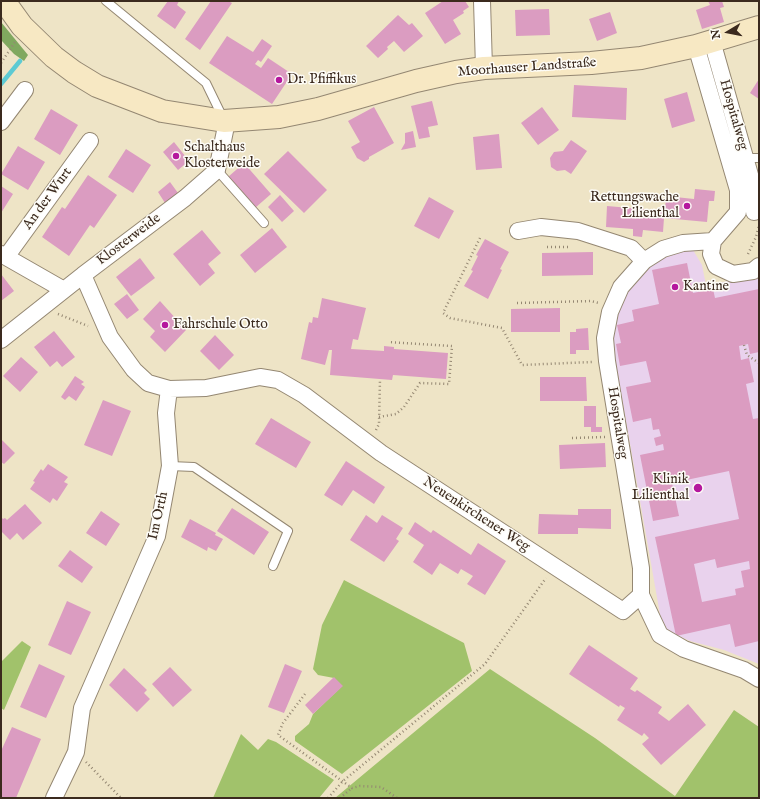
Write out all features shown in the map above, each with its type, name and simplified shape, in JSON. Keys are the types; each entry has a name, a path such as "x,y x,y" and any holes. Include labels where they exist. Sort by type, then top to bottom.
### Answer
{"street":[{"name":"Moorhauser Landstraße","path":"4,1 22,26 54,57 74,72 97,86 162,111 224,121 252,120 318,109 416,81 456,72 484,68 591,63 641,58 704,43 759,27"},
{"path":"482,1 484,68"},
{"name":"Hospitalweg","path":"704,43 752,158 757,216"},
{"name":"Hospitalweg","path":"704,43 728,158 738,190 738,212"},
{"path":"1,122 25,90"},
{"path":"217,170 225,131 224,121"},
{"name":"An der Wurt","path":"64,290 4,256 90,141"},
{"name":"Klosterweide","path":"1,340 83,275 185,198 217,170"},
{"path":"757,216 738,212 712,241 711,254 716,266 733,274 753,271 759,266"},
{"path":"518,231 540,227 578,231 631,248 644,261"},
{"name":"Hospitalweg","path":"641,596 641,568 607,362 605,338 610,312 621,287 644,261 663,249 684,242 712,241"},
{"path":"83,275 110,336 134,370 148,383 169,389"},
{"name":"Neuenkirchener Weg","path":"169,389 206,388 260,376 278,380 304,395 370,445 623,611 641,596"},
{"name":"Im Orth","path":"54,798 76,752 82,708 157,536 170,466 166,413 169,389"},
{"path":"641,596 660,635 684,649 744,670 759,679"}],"lane":[{"path":"106,1 206,82 224,121"},
{"path":"728,158 752,158"},
{"path":"217,170 264,223"},
{"path":"170,466 194,467 288,531 273,566"}],"path":[{"path":"740,273 756,236 757,216"},
{"path":"480,238 443,313 450,318 502,328 522,365 607,362"},
{"path":"517,303 592,302 613,305"},
{"path":"43,307 86,324 96,332 110,336"},
{"path":"379,417 396,414 404,408 420,383 449,384 452,346 389,342"},
{"path":"744,345 747,355 759,363"},
{"path":"370,445 379,424 380,379"},
{"path":"572,438 619,436"},
{"path":"328,798 343,781 485,664 554,566"},
{"path":"305,694 283,723 278,735 352,788"},
{"path":"76,752 121,798"},
{"path":"340,798 352,788 360,786 381,788 397,798"}],"shaded area":[{"name":"Klinik Lilienthal","path":"679,249 693,250 702,265 706,285 759,276 759,664 724,650 690,641 670,632 662,626 612,341 616,317 624,295 656,259"}],"green space":[{"path":"1,22 28,55 24,61 14,54 1,40"},
{"path":"344,580 464,643 472,671 342,774 295,741 295,736 309,724 313,714 342,686 334,678 318,675 313,669 322,625"},
{"path":"22,641 31,647 4,710 1,708 1,662"},
{"path":"490,669 595,738 675,796 734,710 759,727 759,798 335,798"},
{"path":"241,734 258,750 268,739 276,742 334,780 319,798 213,798"}],"building":[{"path":"168,1 179,1 177,5 186,12 175,29 157,16"},
{"path":"211,1 228,1 232,3 200,50 185,39"},
{"path":"443,1 465,1 469,7 463,11 464,13 453,20 461,34 445,44 425,13"},
{"path":"708,1 722,1 724,7 720,8 724,22 702,29 696,10 710,5"},
{"path":"549,9 550,35 516,36 515,10"},
{"path":"610,12 617,33 597,41 589,19"},
{"path":"398,15 409,25 412,23 423,36 404,52 394,41 378,58 366,46"},
{"path":"227,36 253,52 262,39 272,46 261,62 258,60 255,64 261,68 268,58 292,74 272,104 209,63"},
{"path":"759,79 759,99 750,93"},
{"path":"574,85 627,88 626,120 572,117"},
{"path":"687,92 695,121 672,128 664,99"},
{"path":"432,101 438,125 428,127 430,137 419,139 411,106"},
{"path":"374,107 394,143 369,157 369,159 364,162 357,158 351,147 360,142 348,121"},
{"path":"542,107 559,130 538,145 521,123"},
{"path":"51,109 78,125 60,155 34,139"},
{"path":"413,131 416,147 401,150 405,143 405,133"},
{"path":"499,134 502,168 476,170 473,137"},
{"path":"571,140 587,151 571,174 565,170 557,171 551,167 550,158 554,152 563,151"},
{"name":"Schalthaus Klosterweide","path":"174,142 189,161 178,170 163,152"},
{"path":"18,146 45,162 28,190 1,174"},
{"path":"126,149 151,165 133,193 108,177"},
{"path":"288,151 327,190 304,213 264,174"},
{"path":"244,163 271,194 255,208 228,177"},
{"path":"88,175 117,195 94,228 90,225 69,256 42,237 62,207 65,209"},
{"path":"170,182 178,193 165,203 158,192"},
{"path":"1,186 13,194 1,213"},
{"path":"695,189 715,191 714,201 709,201 707,222 664,218 663,232 643,230 642,237 633,236 633,229 606,227 607,206 665,211 666,196 694,199"},
{"path":"280,195 294,211 282,222 268,207"},
{"path":"429,197 454,211 439,239 414,226"},
{"path":"272,228 287,247 255,273 240,255"},
{"path":"202,230 221,253 208,264 215,273 200,286 173,254"},
{"path":"485,239 509,252 500,269 502,270 488,299 464,286 473,271 471,270 478,256 476,255"},
{"path":"593,252 593,275 542,276 542,253"},
{"path":"140,258 155,278 131,296 116,277"},
{"name":"Klinik Lilienthal","path":"687,263 693,293 713,289 715,298 759,289 759,352 750,354 748,344 739,346 741,360 749,358 754,382 746,384 753,419 759,418 759,641 735,647 730,624 676,636 655,537 739,519 729,471 672,483 679,516 653,521 640,455 664,450 663,444 656,446 654,438 661,436 659,429 653,430 651,418 633,422 626,387 651,382 646,361 620,366 616,344 621,343 617,325 634,321 632,310 659,304 652,270","holes":["715,559 717,568 749,561 750,569 741,571 744,587 735,589 736,595 702,602 694,564"]},
{"path":"1,274 14,291 1,301"},
{"path":"127,294 139,310 127,319 114,304"},
{"path":"322,298 366,308 358,340 353,339 351,349 384,351 384,346 394,347 394,349 448,353 446,379 393,375 392,380 330,375 332,350 329,350 325,365 301,359 309,322 312,323 313,317 318,318"},
{"name":"Fahrschule Otto","path":"160,301 186,330 165,352 150,337 155,331 143,319"},
{"path":"560,308 560,332 511,332 511,309"},
{"path":"588,328 589,350 576,350 576,354 570,354 570,332 576,332 576,329"},
{"path":"54,331 75,357 62,367 57,361 50,367 34,347"},
{"path":"215,335 234,355 219,370 200,351"},
{"path":"21,357 38,372 20,392 3,376"},
{"path":"75,376 84,382 81,384 85,387 76,401 69,396 65,400 61,397"},
{"path":"540,377 586,377 587,401 540,401"},
{"path":"103,400 131,411 112,456 84,445"},
{"path":"584,406 596,406 596,427 602,427 602,432 591,432 591,427 584,427"},
{"path":"271,418 311,442 296,468 255,444"},
{"path":"1,439 15,453 4,464 1,462"},
{"path":"605,443 606,467 560,469 559,445"},
{"path":"346,461 385,487 374,504 353,490 342,506 324,495"},
{"path":"48,464 68,477 64,482 68,484 57,501 53,498 50,503 30,489 35,482 33,481 41,469 43,471"},
{"path":"25,504 42,523 23,540 17,533 10,540 1,531 1,517 7,520"},
{"path":"232,508 269,532 254,555 217,531"},
{"path":"578,509 611,509 611,529 578,528 578,534 538,534 539,514 578,515"},
{"path":"101,511 120,524 106,546 86,533"},
{"path":"366,515 377,523 382,515 403,528 396,539 399,541 384,562 350,540"},
{"path":"190,519 216,533 215,535 223,539 216,551 208,547 207,551 181,537"},
{"path":"415,522 431,533 433,530 471,555 478,543 506,561 485,595 467,584 473,576 461,569 458,574 440,563 432,575 413,562 424,545 408,534"},
{"path":"70,550 93,567 82,583 58,566"},
{"path":"67,601 91,612 71,655 48,645"},
{"path":"589,645 638,678 630,689 635,692 637,690 662,707 658,713 669,721 688,704 706,725 661,765 642,744 649,738 644,733 642,736 617,720 625,708 620,705 619,707 569,674"},
{"path":"39,664 65,676 46,718 20,707"},
{"path":"285,664 302,671 284,713 268,707"},
{"path":"170,667 192,690 173,707 152,684"},
{"path":"124,668 147,690 144,693 150,699 137,712 109,685"},
{"path":"334,677 343,686 313,714 305,705"},
{"path":"12,727 41,739 16,798 1,798 1,751"}],"waterway":[{"path":"1,84 20,61"}],"place":[{"name":"Dr. Pfiffikus","path":"279,80"},
{"name":"Schalthaus Klosterweide","path":"176,156"},
{"name":"Rettungswache Lilienthal","path":"687,206"},
{"name":"Kantine","path":"675,287"},
{"name":"Fahrschule Otto","path":"165,325"},
{"name":"Klinik Lilienthal","path":"698,488"}]}
